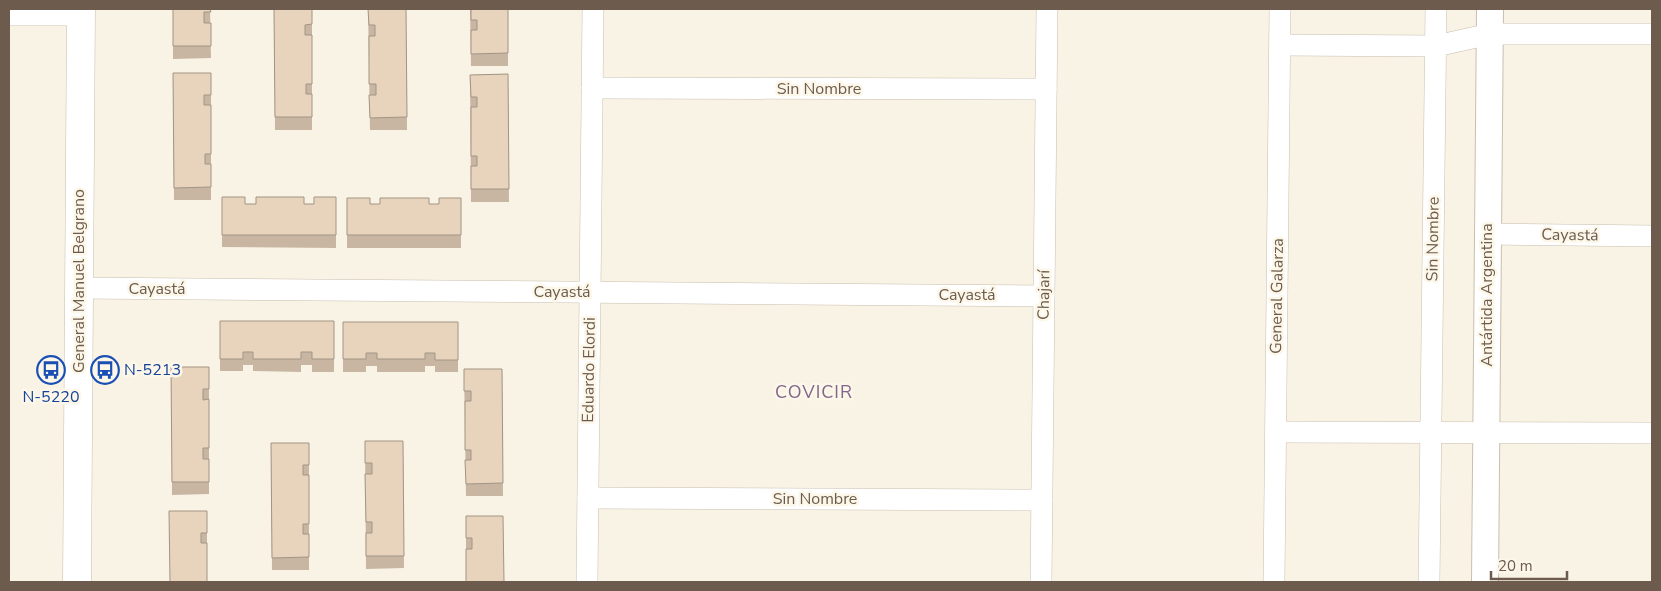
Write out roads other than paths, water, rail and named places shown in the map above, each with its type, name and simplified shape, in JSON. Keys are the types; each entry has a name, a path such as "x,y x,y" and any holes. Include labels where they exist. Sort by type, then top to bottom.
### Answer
{"main road":[{"name":"General Manuel Belgrano","path":"77,582 81,12"}],"street":[{"name":"Eduardo Elordi","path":"587,582 593,9"},
{"name":"Chajarí","path":"1041,582 1047,9"},
{"name":"General Galarza","path":"1274,582 1280,9"},
{"name":"Sin Nombre","path":"1429,582 1436,9"},
{"path":"9,15 81,12"},
{"path":"1280,45 1436,46 1490,21 1652,34"},
{"name":"Antártida Argentina","path":"1485,582 1490,21"},
{"name":"Sin Nombre","path":"592,88 1046,89"},
{"name":"Cayastá","path":"1488,234 1652,236"},
{"name":"Cayastá","path":"79,288 1044,296"},
{"path":"1276,432 1652,433"},
{"name":"Sin Nombre","path":"588,498 1042,500"}],"place":[{"name":"N-5220","path":"51,370"},
{"name":"N-5213","path":"105,370"}],"district":[{"name":"COVICIR","path":"814,392"}]}
